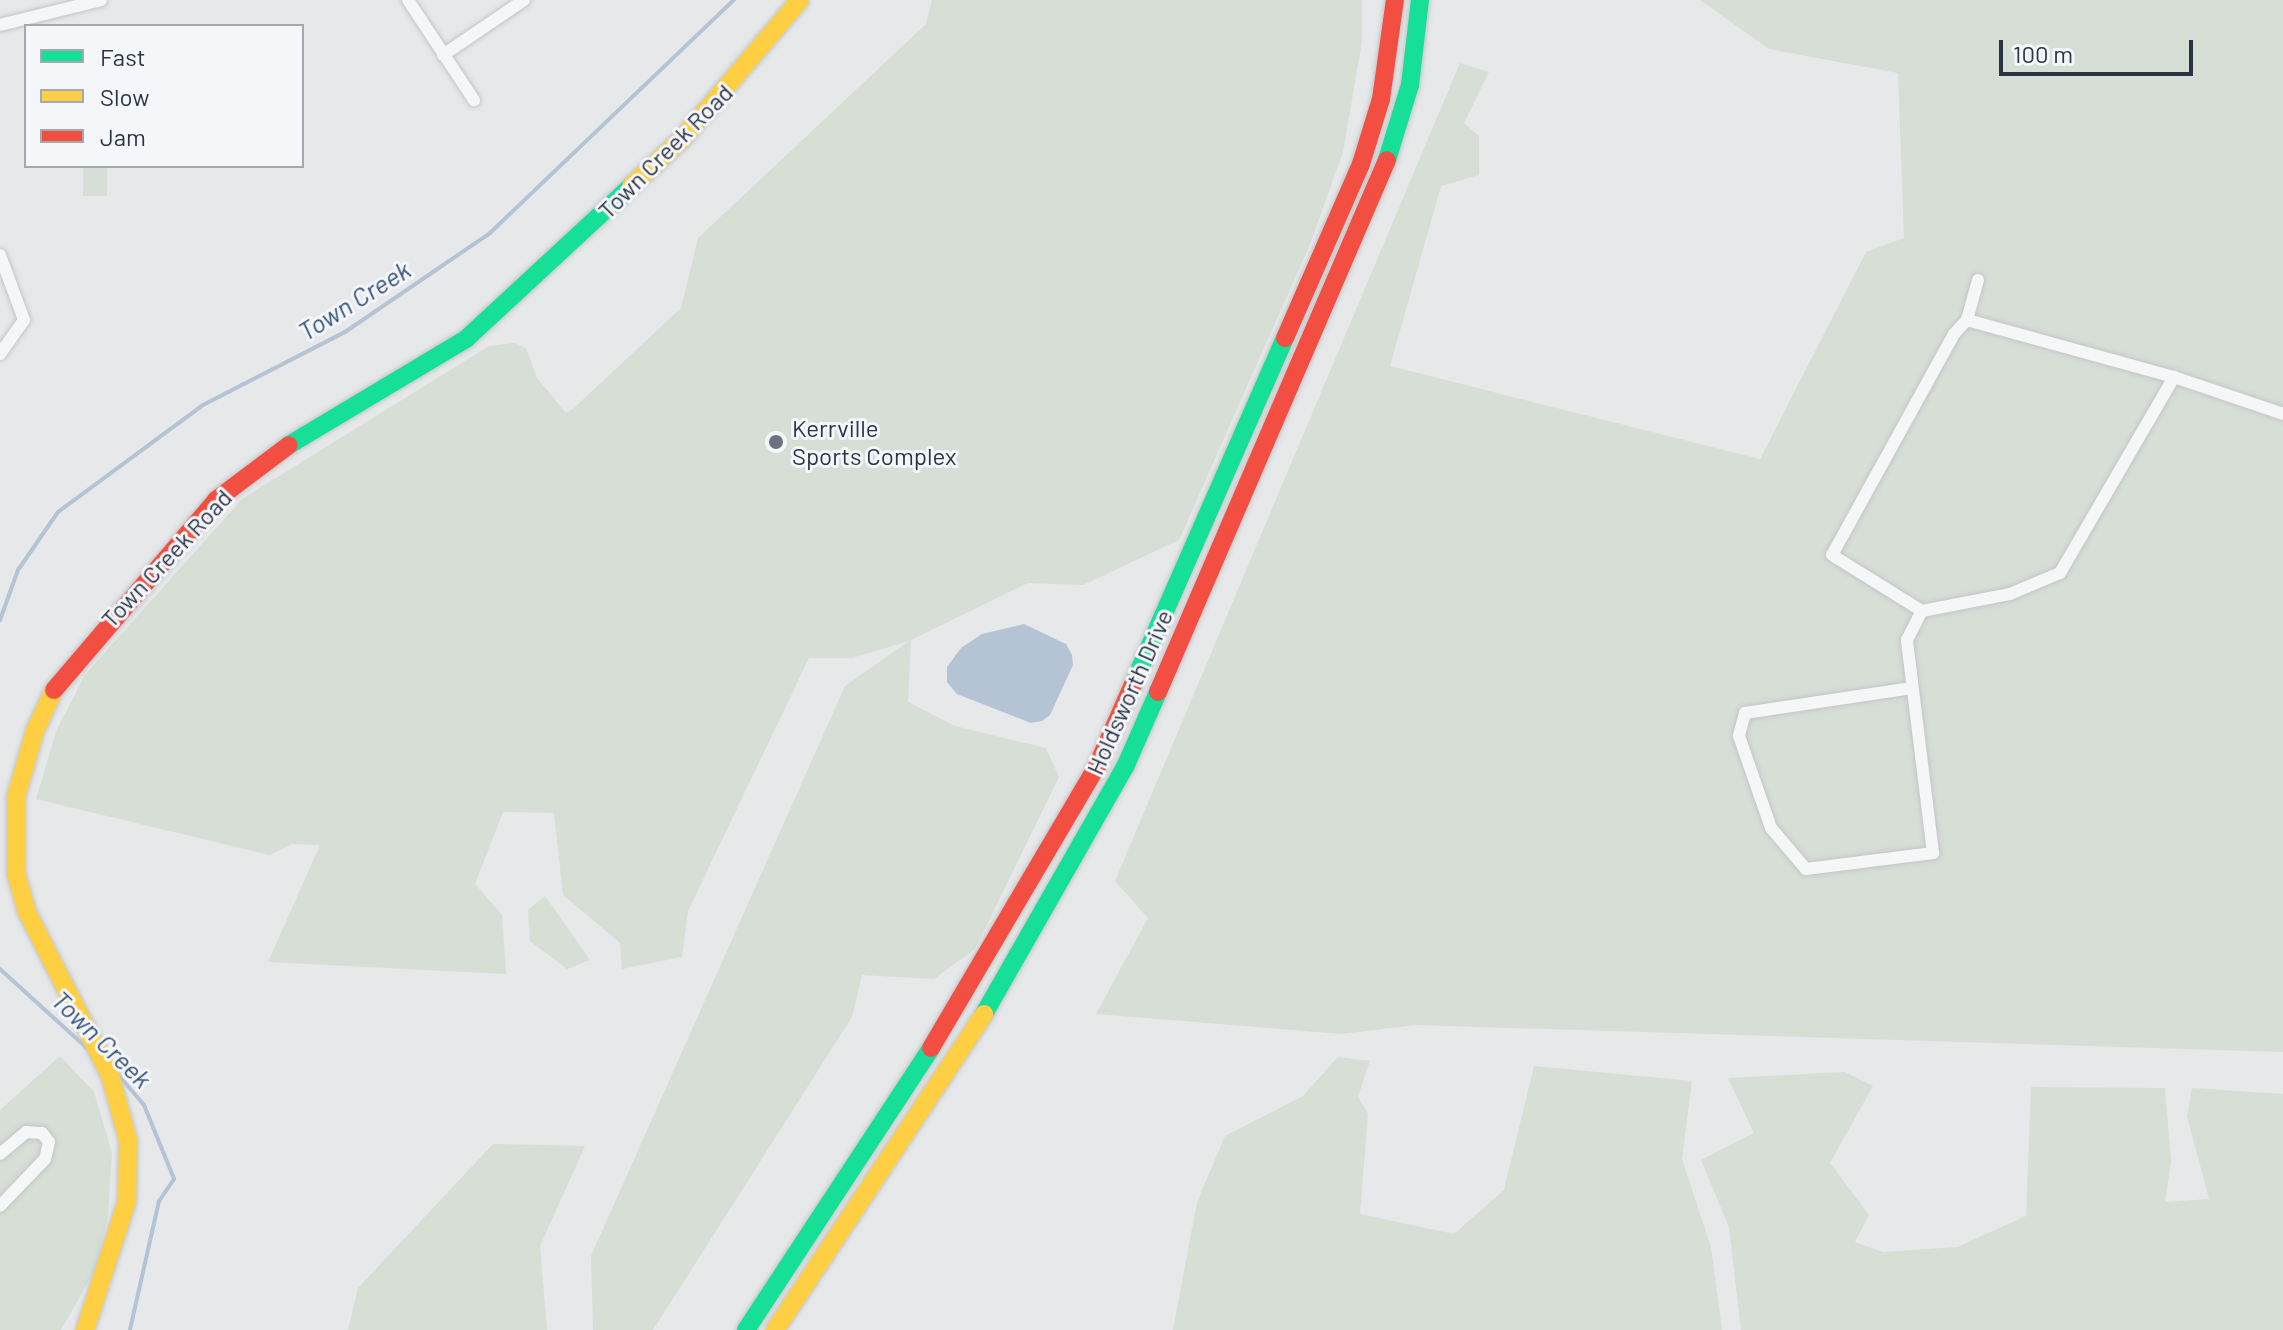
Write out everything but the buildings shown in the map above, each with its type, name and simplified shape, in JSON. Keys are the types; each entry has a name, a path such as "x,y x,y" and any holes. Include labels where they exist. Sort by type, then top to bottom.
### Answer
{"main road":[{"name":"Town Creek Road","path":"85,1330 127,1201 128,1140 110,1075 27,912 16,873 16,797 35,731 58,682 216,500 263,460 466,339 682,139 800,0"},
{"name":"Holdsworth Drive","path":"750,1328 1041,873 1098,764 1361,164 1381,99 1395,0"},
{"name":"Holdsworth Drive","path":"775,1330 994,999 1062,885 1126,765 1383,172 1410,85 1420,0"},
{"path":"1154,638 1176,646"}],"street":[{"path":"0,25 101,0"},
{"path":"408,0 474,100"},
{"path":"443,55 524,0"},
{"path":"0,255 24,320 0,354"},
{"path":"1978,280 1967,320 1954,334 1832,555 1922,611 2010,594 2060,573 2174,377"},
{"path":"1967,320 2174,377 2283,414"},
{"path":"1912,688 1745,713 1739,736 1771,828 1806,869 1933,853 1907,640 1922,611"},
{"path":"0,1154 26,1132 42,1133 49,1142 45,1159 0,1206"}],"shaded area":[{"name":"Kerrville Sports Complex","path":"932,0 1362,0 1362,41 1343,152 1310,244 1179,540 1083,585 1028,583 911,640 908,702 955,726 1046,748 1059,777 975,949 934,979 862,975 852,1017 653,1330 593,1330 591,1256 845,686 909,641 852,658 809,658 688,911 682,957 622,969 620,943 563,895 554,813 503,812 475,884 502,915 506,974 268,962 320,845 292,844 270,855 36,799 57,729 85,675 242,499 489,346 514,343 526,348 537,378 566,413 574,408 681,308 698,238 926,24"},
{"path":"1700,0 2283,0 2283,1052 1416,1025 1341,1034 1096,1014 1148,918 1115,881 1460,63 1489,72 1464,123 1479,136 1479,175 1441,186 1390,366 1760,459 1866,252 1904,238 1898,73 1769,49"},
{"path":"83,168 107,168 107,196 83,196"},
{"path":"545,896 590,960 567,969 530,941 528,910"},
{"path":"60,1056 94,1092 112,1153 108,1215 96,1268 61,1330 0,1330 0,1110"},
{"path":"1338,1057 1370,1061 1358,1097 1368,1114 1360,1214 1454,1234 1504,1190 1534,1066 1692,1081 1682,1159 1711,1247 1722,1330 1173,1330 1197,1202 1225,1136 1303,1096"},
{"path":"1845,1072 1873,1086 1830,1163 1869,1215 1855,1242 1883,1252 1957,1247 2026,1216 2031,1087 2165,1088 2171,1162 2165,1202 2209,1199 2187,1116 2192,1088 2283,1094 2283,1330 1741,1330 1729,1227 1701,1160 1754,1133 1728,1078"},
{"path":"493,1144 585,1146 540,1246 547,1330 348,1330 358,1288"}],"water":[{"path":"1024,624 1066,644 1073,665 1050,715 1042,721 1031,723 957,694 947,682 947,667 961,648 982,634"}],"waterway":[{"name":"Town Creek","path":"0,620 18,570 58,512 203,405 345,332 490,233 734,0"},
{"name":"Town Creek","path":"0,969 90,1051"},
{"name":"Town Creek","path":"115,1071 144,1105 174,1179 159,1201 130,1330"}],"traffic: fast":[{"path":"1387,160 1410,85 1420,0"},
{"path":"289,445 466,339 631,186"},
{"path":"1134,682 1285,338"},
{"path":"984,1014 1126,765 1158,692"},
{"path":"746,1330 931,1048"}],"traffic: slow":[{"path":"631,186 682,139 800,0"},
{"path":"54,690 35,731 16,797 16,873 27,912 110,1075 128,1140 127,1201 85,1330"},
{"path":"775,1330 984,1014"}],"traffic: jam":[{"path":"1285,338 1361,164 1381,99 1395,0"},
{"path":"1158,692 1387,160"},
{"path":"54,690 216,500 289,445"},
{"path":"931,1048 1098,764 1134,682"}],"place":[{"name":"Kerrville Sports Complex","path":"776,442"}]}
